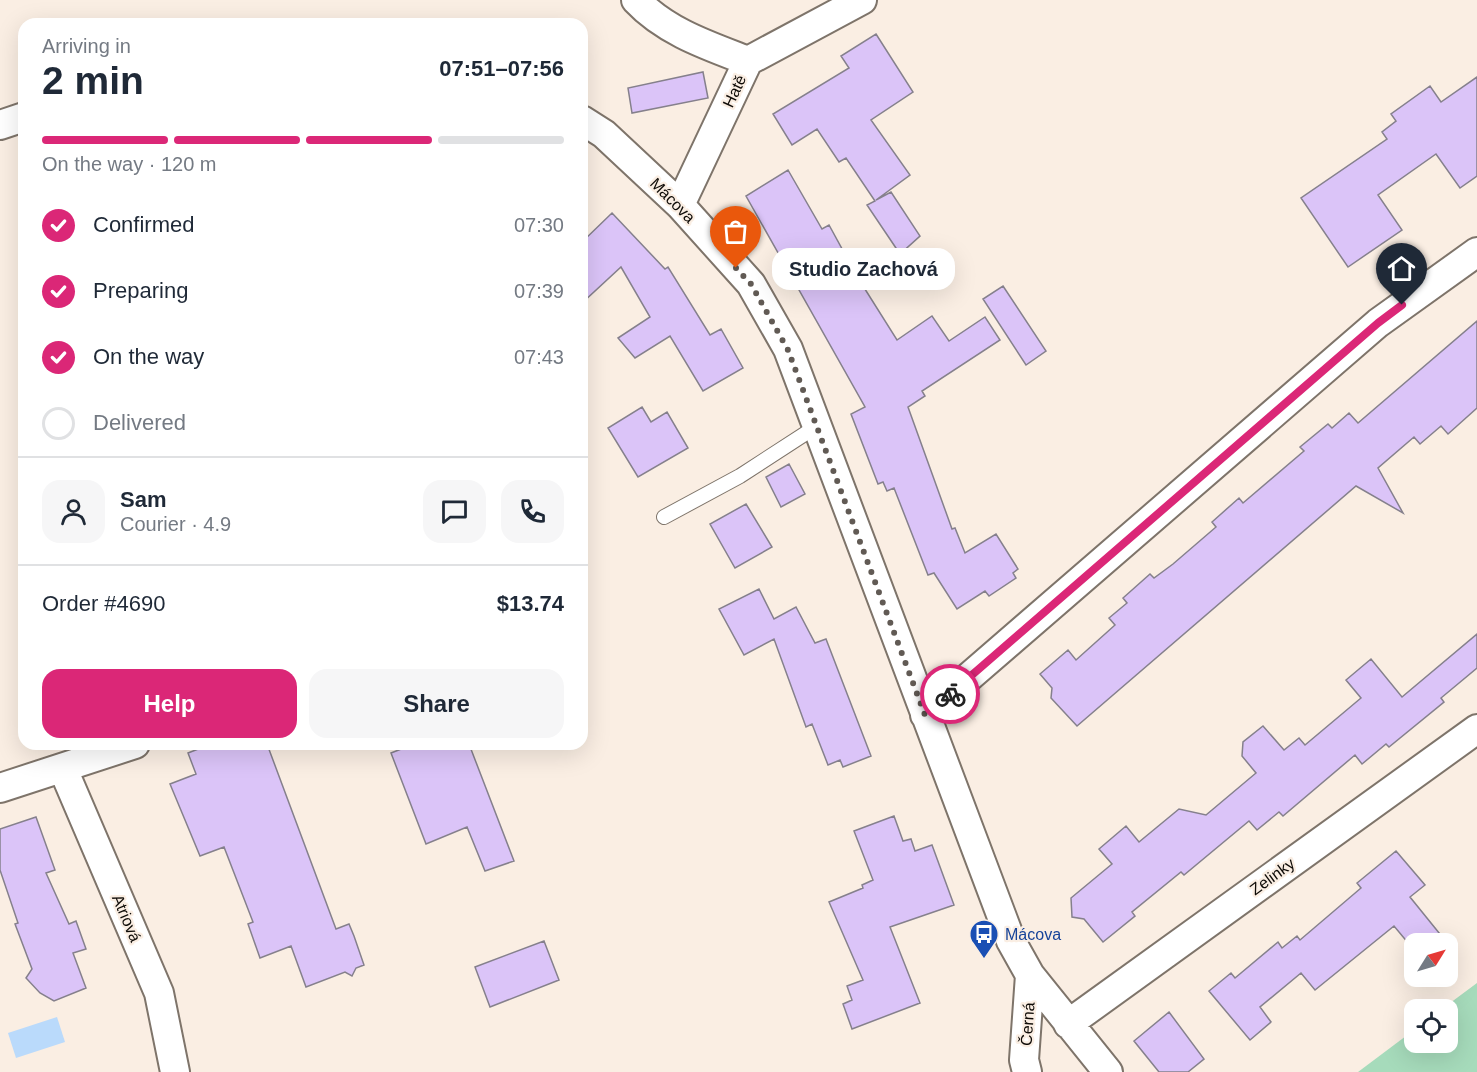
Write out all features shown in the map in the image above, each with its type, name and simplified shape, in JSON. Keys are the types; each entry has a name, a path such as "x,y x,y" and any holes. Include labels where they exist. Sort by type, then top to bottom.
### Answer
{"street":[{"path":"636,0 645,9 687,38 748,61"},
{"name":"Hatě","path":"680,205 748,61 862,0"},
{"path":"0,125 18,119"},
{"name":"Mácova","path":"588,124 604,134 680,205 751,284 788,350 996,906 1019,959 1107,1072"},
{"path":"925,715 1378,323 1477,252"},
{"name":"Zelinky","path":"1068,1024 1477,729"},
{"path":"0,788 118,750"},
{"name":"Atriová","path":"63,769 159,993 175,1072"},
{"name":"Černá","path":"1027,1072 1024,1060 1030,975"}],"lane":[{"path":"664,517 740,476 817,426"}],"green space":[{"path":"1477,983 1477,1072 1358,1072 1404,1038 1404,1053 1458,1053 1458,999 1455,999"}],"water":[{"path":"57,1017 65,1042 16,1058 8,1033"}],"building":[{"path":"876,34 913,92 871,120 910,175 876,200 891,192 920,236 900,254 867,205 875,201 846,158 839,162 817,129 792,145 773,114 849,68 841,56"},
{"path":"703,72 708,98 632,113 628,88"},
{"path":"1477,77 1477,176 1460,188 1436,154 1378,195 1402,230 1348,267 1301,198 1387,139 1382,132 1396,121 1391,114 1430,86 1441,102"},
{"path":"788,170 822,229 829,225 858,278 897,340 932,316 949,341 985,317 1000,340 922,391 925,396 908,407 952,529 955,528 965,553 996,534 1018,569 1013,573 1016,578 989,596 985,591 957,609 934,573 928,575 894,488 887,491 883,482 878,484 851,414 865,407 746,196"},
{"path":"612,213 665,269 668,267 710,335 721,329 743,368 703,391 670,336 635,358 618,338 650,317 621,267 588,297 588,236"},
{"path":"1003,286 1046,351 1026,365 983,299"},
{"path":"1477,321 1477,408 1448,434 1441,426 1420,444 1414,437 1378,468 1403,513 1356,486 1077,726 1051,698 1052,688 1040,674 1068,650 1076,660 1115,625 1109,618 1127,603 1123,598 1150,574 1154,578 1173,564 1216,527 1212,522 1239,498 1243,503 1304,451 1300,447 1328,424 1332,428 1349,413 1358,423"},
{"path":"642,407 651,422 667,412 688,448 638,477 608,428"},
{"path":"789,464 805,494 781,507 766,477"},
{"path":"746,504 772,547 735,568 710,524"},
{"path":"759,589 774,619 796,607 815,643 826,639 871,756 843,767 840,760 828,765 812,724 806,727 774,639 744,655 719,609"},
{"path":"1477,634 1477,668 1441,698 1444,702 1389,747 1386,744 1362,764 1355,755 1283,816 1279,812 1257,830 1249,821 1184,875 1181,872 1132,912 1135,916 1103,942 1084,919 1072,917 1071,898 1112,864 1099,849 1126,826 1139,842 1179,809 1206,815 1256,773 1242,756 1243,742 1263,726 1284,750 1299,738 1305,745 1361,698 1346,680 1371,659 1402,697"},
{"path":"196,750 269,750 336,929 349,924 354,936 364,965 356,968 352,976 345,972 306,987 291,946 260,958 248,924 253,922 224,847 200,856 170,784 196,774 188,753"},
{"path":"399,750 471,750 514,861 485,871 467,827 426,844 391,753"},
{"path":"894,816 903,841 911,839 915,851 932,845 954,905 890,927 920,1003 852,1029 843,1004 852,1000 847,986 863,980 829,902 863,888 862,885 873,880 854,831"},
{"path":"36,817 55,870 46,873 69,924 76,921 86,949 73,953 86,988 54,1001 40,993 26,978 32,969 15,924 18,923 0,870 0,829"},
{"path":"1396,851 1425,885 1410,897 1439,933 1404,933 1404,938 1394,926 1315,990 1301,973 1260,1007 1271,1022 1250,1040 1209,991 1231,973 1235,978 1278,942 1282,948 1297,936 1300,940 1361,888 1357,883"},
{"path":"544,941 559,980 490,1007 475,967"},
{"path":"1169,1012 1204,1059 1188,1072 1159,1072 1134,1041"}],"way so far":[{"path":"736,268 751,284 788,350 925,715 950,694"}],"place":[{"name":"Studio Zachová","path":"736,268"},
{"name":"Mácova","path":"984,960"}],"route":[{"path":"950,694 1378,323 1402,305"}]}
